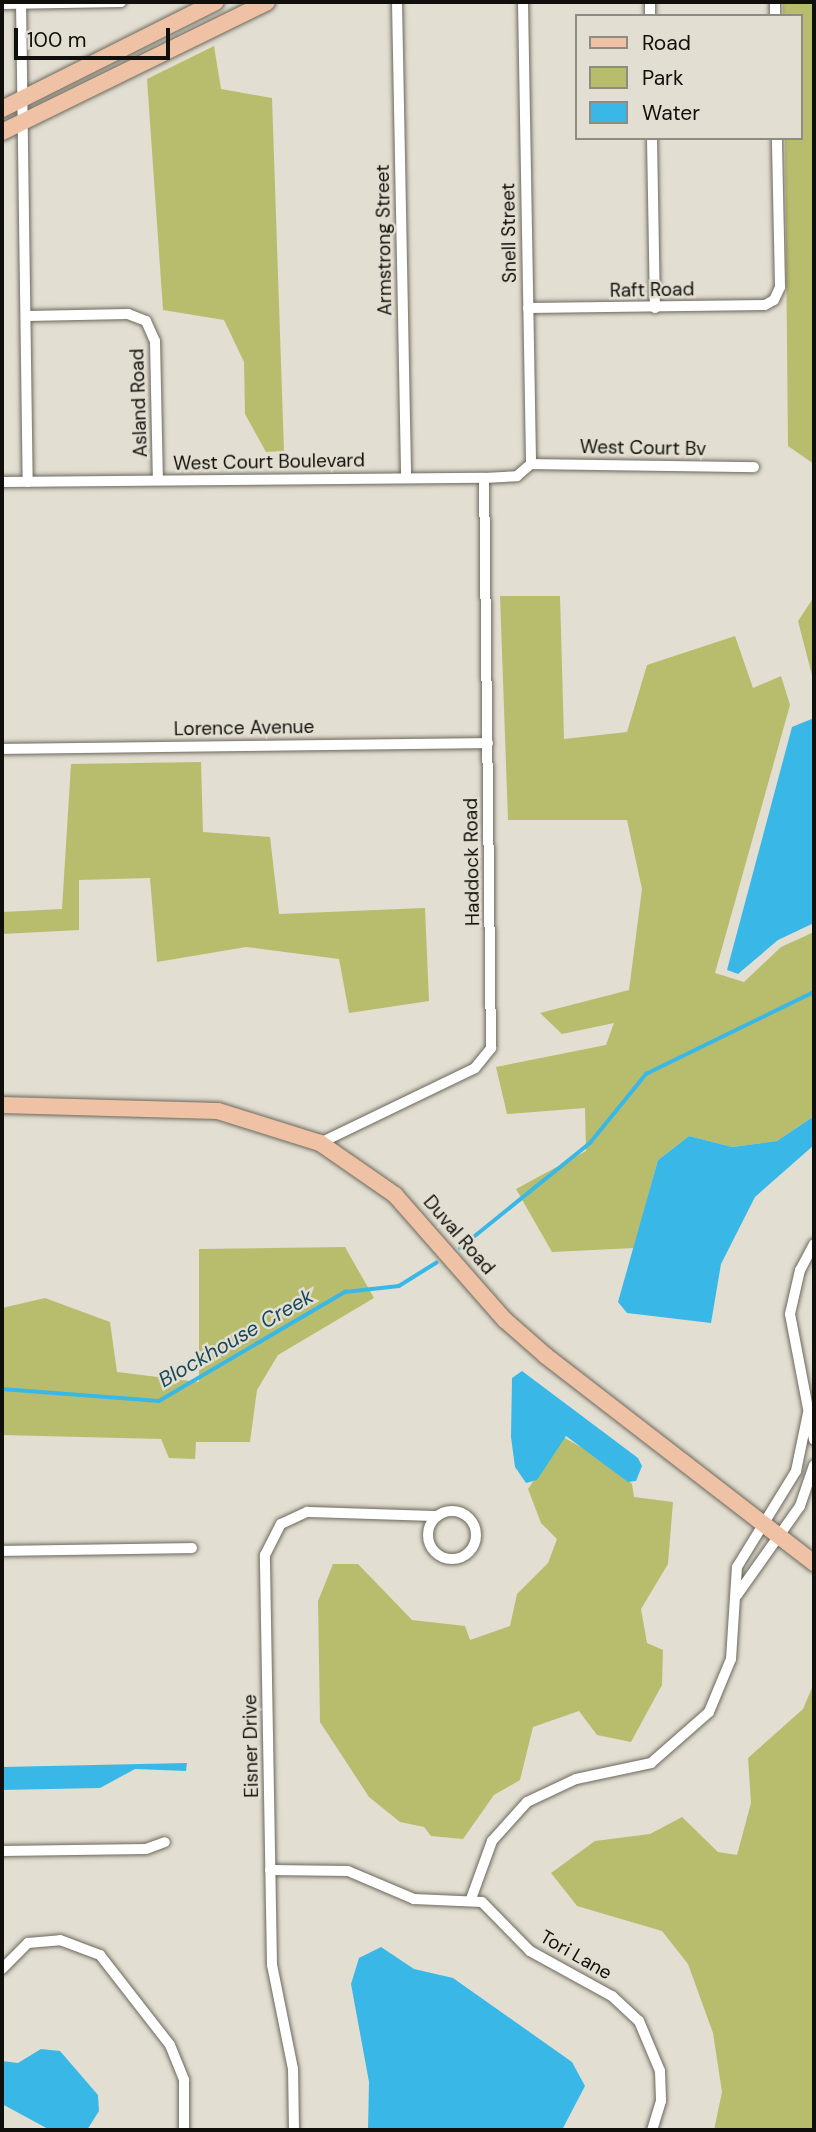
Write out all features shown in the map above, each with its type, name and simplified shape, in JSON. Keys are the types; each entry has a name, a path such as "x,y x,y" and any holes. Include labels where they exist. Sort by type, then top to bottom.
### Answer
{"main road":[{"path":"2,110 216,2"},
{"path":"2,132 267,2"},
{"name":"Duval Road","path":"2,1105 218,1111 320,1143 396,1195 505,1320 546,1356 814,1563"}],"street":[{"path":"2,4 121,2"},
{"name":"Armstrong Street","path":"397,2 405,477"},
{"name":"Snell Street","path":"523,2 531,464"},
{"path":"21,3 29,482"},
{"path":"652,140 654,308"},
{"name":"Raft Road","path":"528,308 654,308 774,300 780,287 777,140"},
{"name":"Asland Road","path":"27,316 128,314 146,321 155,341 158,481"},
{"name":"West Court Boulevard","path":"2,482 484,478 517,476 531,464"},
{"name":"West Court Bv","path":"531,464 754,467"},
{"name":"Haddock Road","path":"320,1143 475,1069 491,1048 484,478"},
{"name":"Lorence Avenue","path":"2,749 488,743"},
{"path":"814,1244 800,1269 790,1314 814,1440"},
{"path":"270,1870 348,1871 414,1899 471,1899 492,1841 527,1802 576,1779 651,1763 699,1725 731,1659 737,1567 796,1471 808,1413"},
{"path":"737,1596 800,1506 814,1465"},
{"name":"Eisner Drive","path":"294,2130 293,2068 272,1965 268,1542 281,1524 307,1511 437,1516 459,1511 472,1520 477,1536 471,1552 448,1559 434,1551 428,1536 437,1516"},
{"path":"2,1551 192,1548"},
{"path":"2,1852 146,1849 165,1842"},
{"name":"Tori Lane","path":"471,1899 493,1909 530,1951 612,1996 639,2021 660,2071 661,2101 652,2130"},
{"path":"2,1969 28,1943 60,1940 100,1955 170,2045 184,2080 184,2130"}],"green space":[{"path":"783,2 814,2 814,464 788,446 785,140 802,140 802,14 783,14"},
{"path":"214,46 221,89 272,98 284,451 266,452 245,414 244,362 224,320 163,310 147,79"},
{"path":"500,596 560,596 564,739 627,732 647,665 735,636 753,688 781,676 790,705 715,973 744,982 781,947 814,932 814,1116 777,1141 732,1147 689,1136 658,1160 634,1248 552,1252 516,1189 586,1151 585,1108 507,1114 496,1067 606,1045 614,1023 562,1034 540,1013 629,990 642,889 627,820 508,820"},
{"path":"814,597 814,683 798,621"},
{"path":"201,762 203,832 270,837 279,914 425,908 429,1001 349,1013 339,959 246,947 157,962 150,878 79,880 79,930 2,934 2,912 62,909 71,764"},
{"path":"345,1247 374,1298 278,1355 257,1390 250,1442 196,1442 195,1459 169,1458 161,1439 2,1435 2,1308 45,1298 110,1322 117,1372 199,1382 199,1249"},
{"path":"563,1437 609,1463 632,1484 634,1497 673,1502 668,1564 641,1609 647,1643 663,1650 662,1685 631,1742 597,1735 579,1711 533,1727 520,1780 494,1795 463,1839 431,1836 424,1827 400,1822 369,1797 320,1722 318,1601 333,1564 358,1564 412,1620 465,1626 470,1640 510,1626 517,1594 548,1563 557,1539 541,1523 528,1489"},
{"path":"814,1683 814,2130 714,2130 722,2092 713,2033 688,1964 662,1931 577,1906 551,1873 595,1841 650,1834 682,1817 718,1852 737,1855 751,1803 748,1758 803,1709"}],"water":[{"path":"814,718 814,923 778,940 738,974 727,970 792,727"},
{"path":"814,1116 814,1145 755,1197 721,1264 711,1323 627,1313 618,1302 658,1160 689,1136 732,1147 777,1141"},
{"path":"522,1371 638,1458 642,1466 636,1481 628,1482 566,1436 537,1480 526,1483 515,1467 511,1437 512,1378"},
{"path":"187,1763 186,1771 135,1769 100,1788 2,1790 2,1767"},
{"path":"381,1947 414,1969 453,1978 572,2062 585,2086 562,2130 368,2130 369,2082 351,1984 359,1958"},
{"path":"41,2049 60,2051 98,2095 99,2111 87,2130 50,2130 2,2104 2,2061 18,2063"}],"waterway":[{"name":"Blockhouse Creek","path":"460,1248 590,1143 646,1074 814,992"},
{"name":"Blockhouse Creek","path":"2,1389 159,1401 345,1292 399,1286 436,1263"}]}
